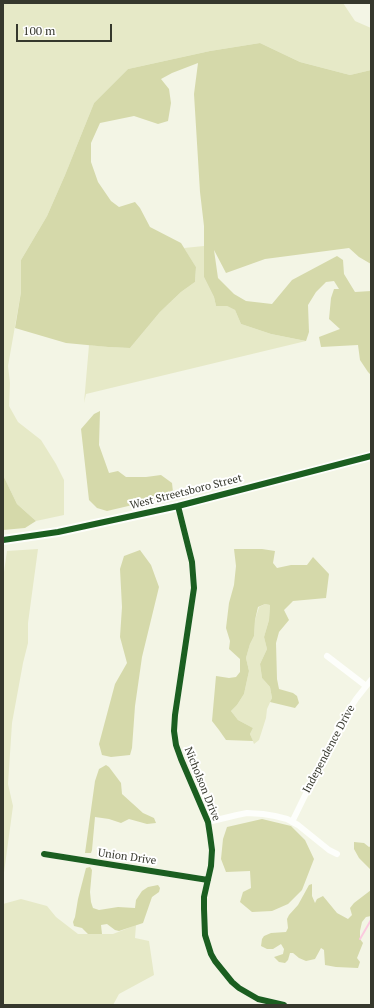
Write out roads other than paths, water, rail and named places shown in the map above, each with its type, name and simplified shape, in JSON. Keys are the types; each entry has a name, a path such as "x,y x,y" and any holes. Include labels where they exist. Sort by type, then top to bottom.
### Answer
{"main road":[{"name":"West Streetsboro Street","path":"3,540 58,532 178,506 371,456"}],"street":[{"name":"Nicholson Drive","path":"178,506 192,562 194,588 175,715 174,731 176,746 208,822 212,850 204,898 205,935 211,954 226,975 239,988 258,999 273,1004 284,1005"},
{"path":"327,656 366,686"},
{"name":"Independence Drive","path":"292,822 337,730 356,699 371,680"},
{"path":"208,822 247,813 275,816 292,822 329,850 337,854"},
{"name":"Union Drive","path":"44,854 208,880"}],"waterway":[{"path":"360,939 371,920"}]}
